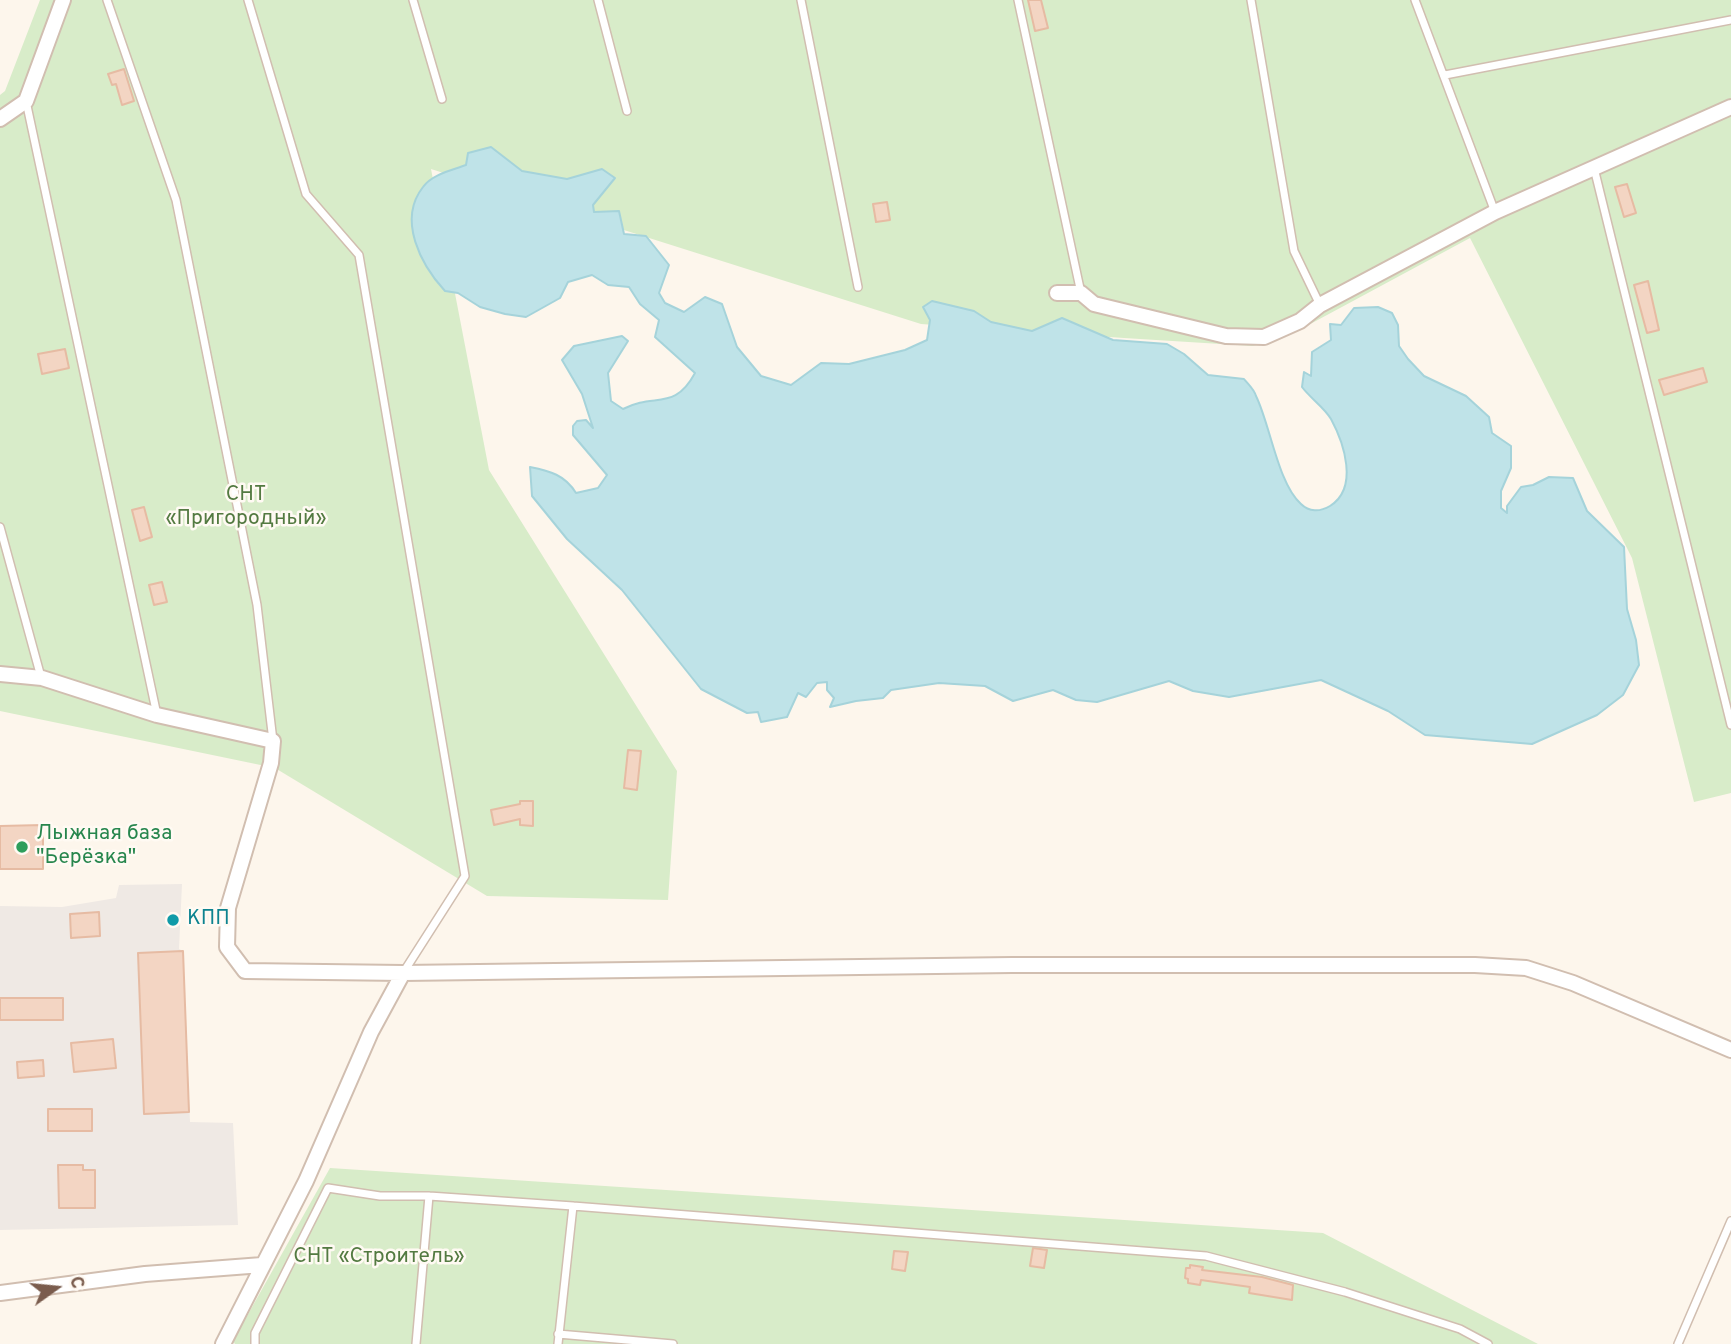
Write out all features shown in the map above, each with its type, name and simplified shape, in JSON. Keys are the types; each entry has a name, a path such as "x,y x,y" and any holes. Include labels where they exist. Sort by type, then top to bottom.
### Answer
{"street":[{"path":"0,119 26,101 63,0"},
{"path":"1057,293 1081,293 1094,304 1226,336 1264,337 1300,321 1320,304 1495,212 1731,107"},
{"path":"0,674 41,678 157,715 273,741 271,763 228,908 227,947 245,971 403,973 1012,965 1526,968 1573,983 1731,1050"},
{"path":"223,1344 306,1181 371,1032 403,973"},
{"path":"0,1293 145,1274 262,1265"}],"lane":[{"path":"107,0 176,200 257,605 273,741"},
{"path":"248,0 306,194 359,255 465,876 403,973"},
{"path":"412,0 442,99"},
{"path":"598,0 627,111"},
{"path":"801,0 858,287"},
{"path":"1018,0 1081,293"},
{"path":"1251,0 1294,251 1320,304"},
{"path":"1415,0 1495,212"},
{"path":"1445,75 1731,20"},
{"path":"26,101 157,715"},
{"path":"1594,167 1731,725"},
{"path":"0,527 41,678"},
{"path":"256,1344 255,1332 328,1188 380,1196 429,1196 573,1206 1206,1256 1345,1292 1460,1329 1488,1344"},
{"path":"416,1344 429,1196"},
{"path":"558,1344 573,1206"},
{"path":"1678,1344 1731,1221"},
{"path":"558,1334 673,1344"}],"shaded area":[{"path":"182,884 179,949 183,951 190,1122 233,1123 238,1225 0,1230 0,906 62,907 116,898 119,885"}],"green space":[{"name":"СНТ «Пригородный»","path":"40,0 1731,0 1731,793 1694,802 1632,558 1470,238 1301,329 1253,346 1124,338 921,324 431,169 489,470 677,771 668,900 487,896 275,768 0,711 0,95 5,91"},
{"name":"СНТ «Строитель»","path":"330,1168 1323,1233 1538,1344 235,1344 233,1341"}],"water":[{"path":"491,147 522,171 567,179 602,169 615,178 593,205 594,212 619,211 624,234 646,236 669,265 659,293 665,303 684,312 705,297 722,304 737,347 761,376 791,385 821,363 849,364 905,350 927,340 930,320 923,307 932,301 974,311 991,322 1032,331 1062,318 1113,340 1167,344 1184,354 1208,375 1244,379 1254,391 1261,408 1286,483 1301,504 1311,510 1326,508 1339,498 1346,477 1344,452 1331,419 1302,387 1304,372 1311,376 1312,352 1331,340 1330,324 1341,325 1354,308 1378,307 1392,313 1398,325 1399,346 1408,359 1424,376 1466,396 1489,417 1492,433 1511,446 1511,468 1501,491 1501,508 1507,513 1507,506 1521,487 1533,485 1549,477 1573,478 1587,511 1624,547 1627,609 1636,640 1639,665 1623,695 1597,715 1532,744 1425,735 1388,711 1321,680 1229,697 1193,691 1169,681 1097,702 1076,700 1053,690 1013,701 985,686 939,683 891,690 883,698 830,707 834,698 827,690 827,682 817,683 806,697 798,693 787,717 761,722 758,712 747,713 701,689 622,590 567,539 532,496 530,467 556,475 567,482 576,493 598,488 607,475 573,435 573,426 577,421 586,420 593,428 582,394 562,360 574,346 622,336 628,341 608,373 611,401 623,409 679,393 695,373 655,337 659,320 640,304 629,287 608,285 592,275 568,282 560,298 526,317 480,307 458,293 445,291 428,268 415,242 412,214 415,200 432,179 466,165 468,153"}],"building":[{"path":"1028,0 1041,0 1048,28 1035,31"},
{"path":"124,69 134,101 122,105 116,84 112,85 108,74"},
{"path":"1627,184 1636,213 1624,217 1615,187"},
{"path":"887,202 890,220 876,222 873,204"},
{"path":"1648,281 1659,330 1647,333 1634,285"},
{"path":"65,349 69,368 42,374 38,354"},
{"path":"1703,368 1707,382 1664,395 1659,380"},
{"path":"144,507 152,537 140,541 132,510"},
{"path":"162,582 167,602 154,605 149,585"},
{"path":"628,750 641,751 637,790 624,788"},
{"path":"520,801 533,801 533,826 520,825 520,819 494,825 491,810 520,804"},
{"name":"Лыжная база \"Берёзка\"","path":"43,825 43,869 0,869 0,826"},
{"path":"99,912 100,936 71,938 70,914"},
{"path":"183,951 189,1112 144,1114 138,953"},
{"path":"0,998 63,998 63,1020 0,1020"},
{"path":"113,1039 116,1068 74,1072 71,1043"},
{"path":"43,1060 44,1076 18,1078 17,1062"},
{"path":"48,1109 92,1109 92,1131 48,1131"},
{"path":"58,1165 83,1165 83,1170 95,1170 95,1208 59,1208"},
{"path":"1033,1248 1047,1250 1044,1268 1030,1266"},
{"path":"894,1251 908,1252 905,1271 892,1269"},
{"path":"1190,1265 1203,1267 1202,1270 1262,1277 1293,1285 1292,1300 1249,1293 1250,1287 1201,1280 1200,1285 1188,1283 1185,1278 1186,1268 1190,1268"}],"place":[{"name":"Лыжная база \"Берёзка\"","path":"22,847"},
{"name":"КПП","path":"173,920"}]}
